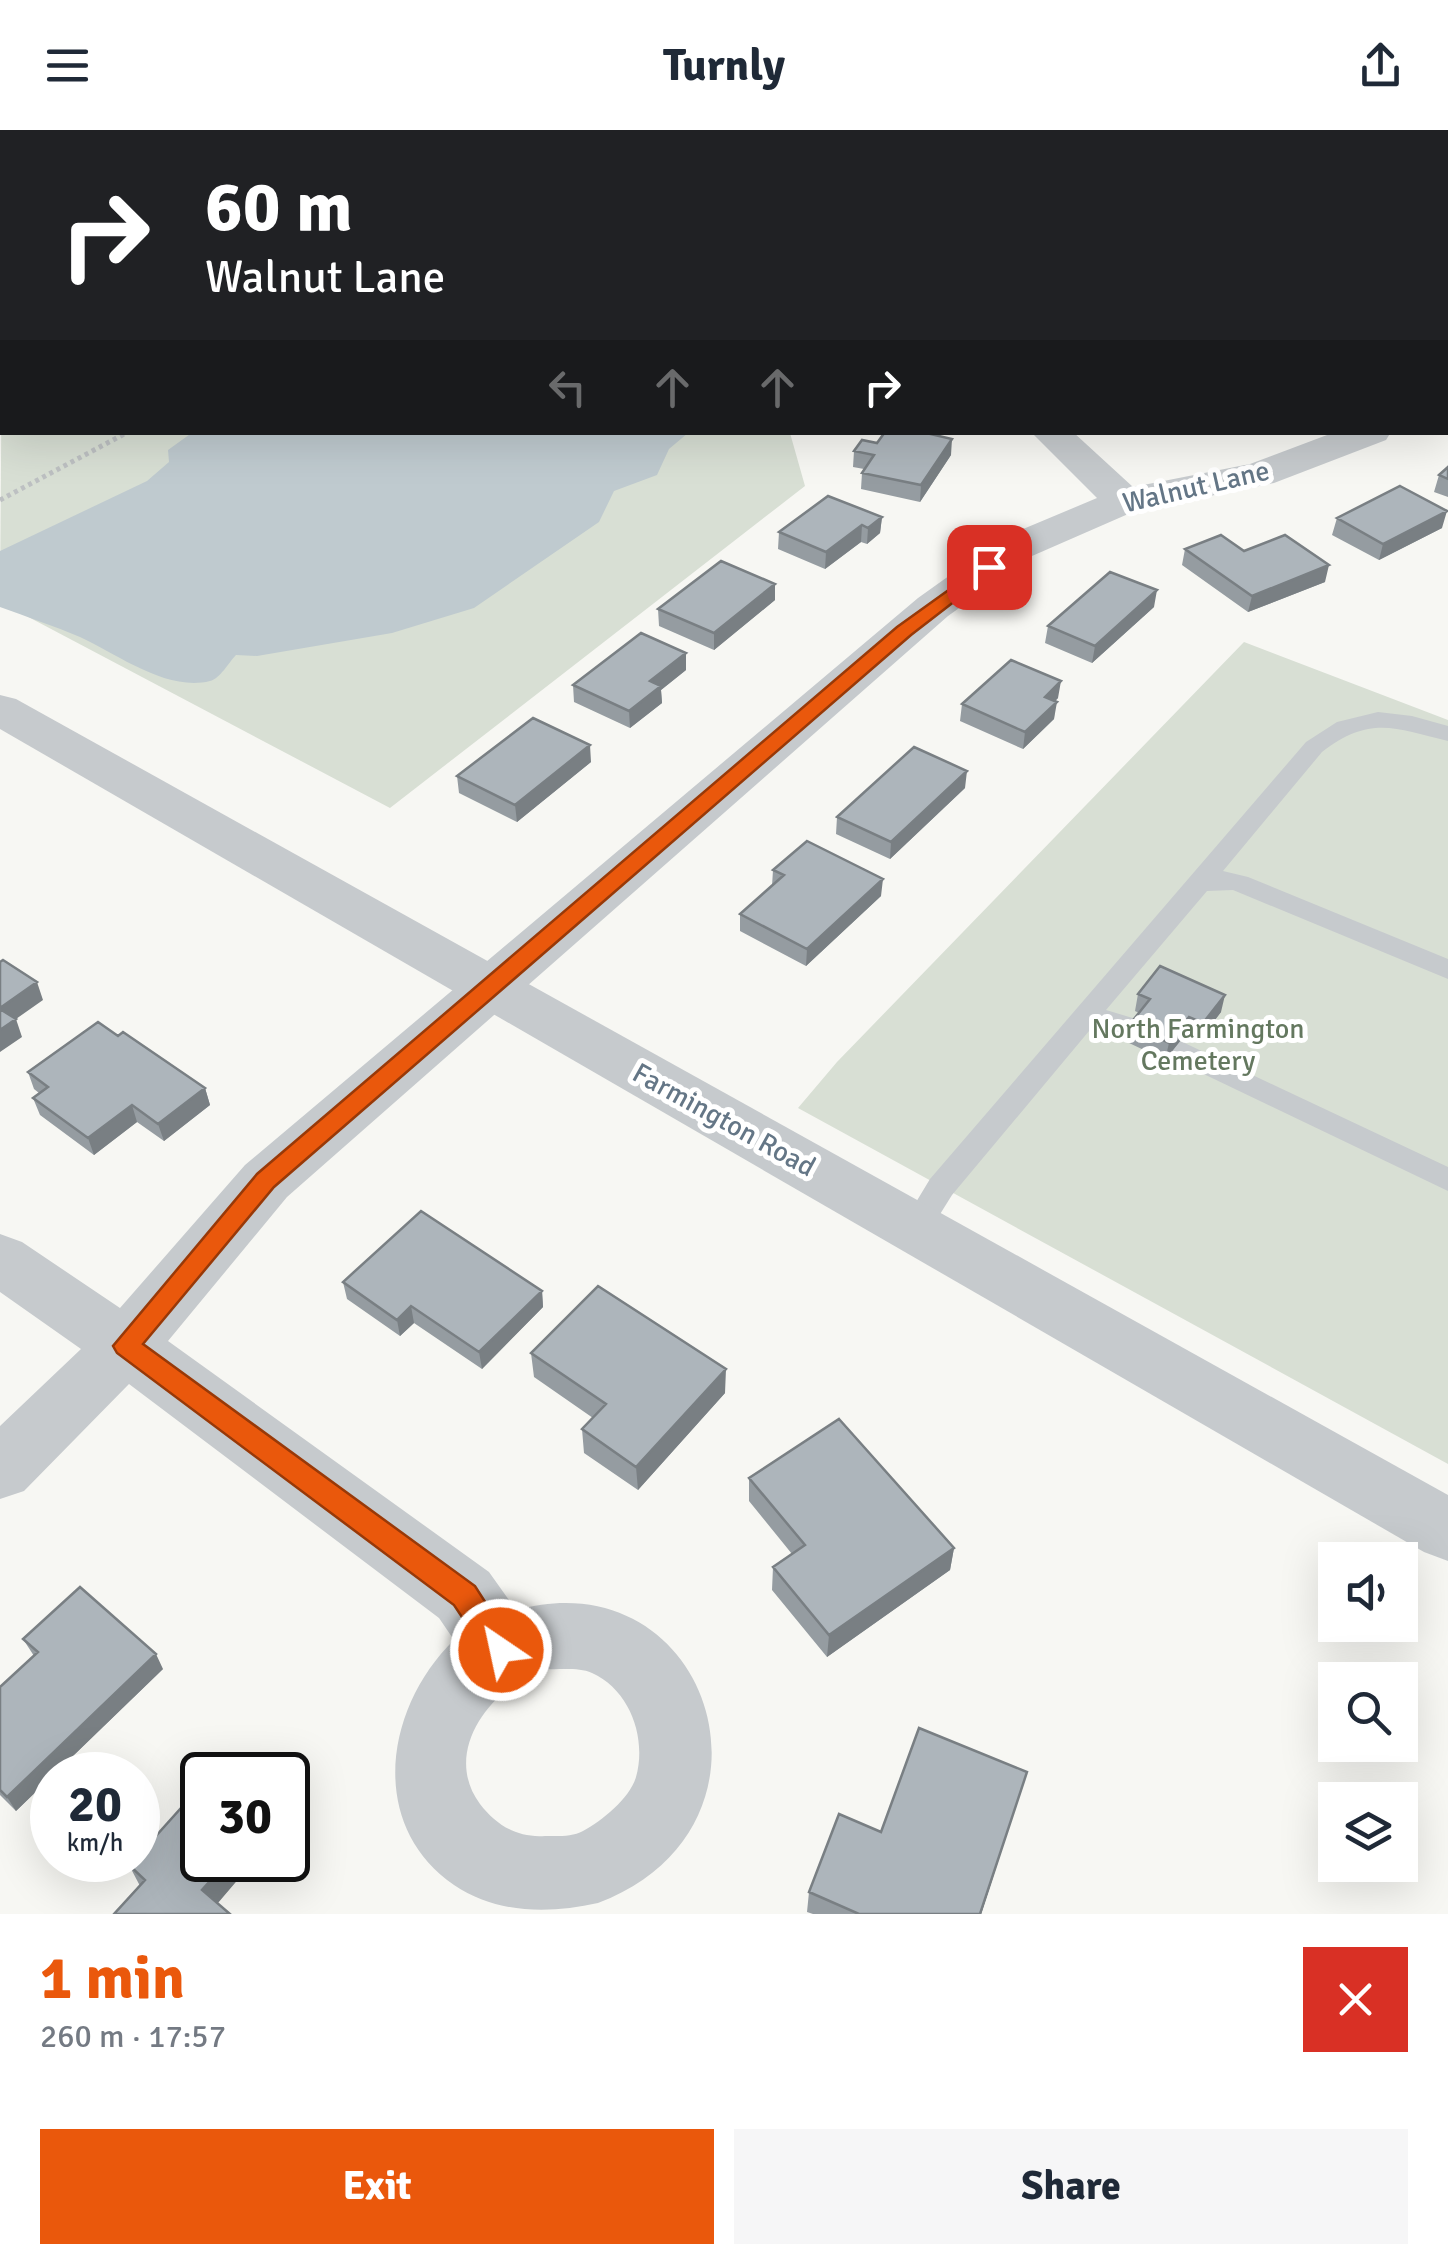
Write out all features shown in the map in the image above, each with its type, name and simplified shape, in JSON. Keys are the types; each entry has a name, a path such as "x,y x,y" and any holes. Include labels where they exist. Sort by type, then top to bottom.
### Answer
{"street":[{"path":"1053,435 1124,501"},
{"name":"Walnut Lane","path":"0,1470 126,1346 266,1181 933,607 1017,547 1124,501 1260,474 1364,435"},
{"name":"Farmington Road","path":"0,709 1448,1530"},
{"path":"0,1260 126,1346 464,1595 501,1650"}],"lane":[{"path":"916,1227 941,1187 1314,747 1335,728 1391,719 1448,734"},
{"path":"1198,884 1218,879 1239,882 1448,970"},
{"path":"1083,1021 1114,1020 1136,1030"},
{"path":"1174,1048 1448,1180"}],"path":[{"path":"0,500 122,435"}],"green space":[{"path":"1,435 791,435 805,486 390,808 0,602"},
{"name":"North Farmington Cemetery","path":"1244,642 1448,720 1448,1464 798,1108 837,1062"}],"shaded area":[{"path":"189,435 686,435 669,449 657,475 614,491 599,522 474,608 392,633 257,656 236,655 214,680 194,683 160,676 80,637 0,607 0,551 147,481 169,462 168,450"}],"building":[{"path":"883,435 935,435 952,439 921,485 862,473 874,455 854,451 862,440 877,443"},
{"path":"1400,486 1447,511 1383,544 1337,518"},
{"path":"828,496 882,517 868,528 862,525 826,552 779,532"},
{"path":"1221,535 1244,551 1285,535 1329,565 1252,596 1185,549"},
{"path":"721,561 775,584 714,633 658,609"},
{"path":"1110,572 1157,590 1095,646 1048,626"},
{"path":"641,633 686,653 650,681 661,686 629,711 573,685"},
{"path":"1011,660 1061,681 1045,697 1057,702 1025,732 962,704"},
{"path":"533,718 590,745 515,805 457,776"},
{"path":"914,747 967,771 891,842 837,817"},
{"path":"807,841 883,879 807,949 740,914 784,875 773,870"},
{"path":"3,960 37,982 0,1008 0,962"},
{"path":"1160,966 1225,995 1203,1023 1189,1017 1169,1043 1130,1024 1150,999 1138,994"},
{"path":"0,1009 16,1019 0,1030"},
{"path":"98,1022 118,1036 123,1032 205,1088 158,1124 132,1105 88,1138 33,1098 48,1087 28,1072"},
{"path":"421,1211 542,1291 479,1352 411,1306 397,1320 343,1282"},
{"path":"598,1286 726,1369 636,1467 582,1429 606,1404 531,1353"},
{"path":"839,1419 954,1548 829,1635 773,1567 805,1545 749,1478"},
{"path":"80,1587 156,1654 54,1752 30,1752 30,1775 7,1797 0,1790 0,1687 38,1652 23,1639"},
{"path":"919,1728 1027,1772 980,1914 859,1914 809,1892 839,1814 881,1832"},
{"path":"180,1809 180,1882 209,1882 202,1890 230,1914 114,1914 143,1882 160,1882 160,1831"}],"route":[{"path":"501,1650 464,1595 126,1346 266,1181 904,631 989,567"}]}
